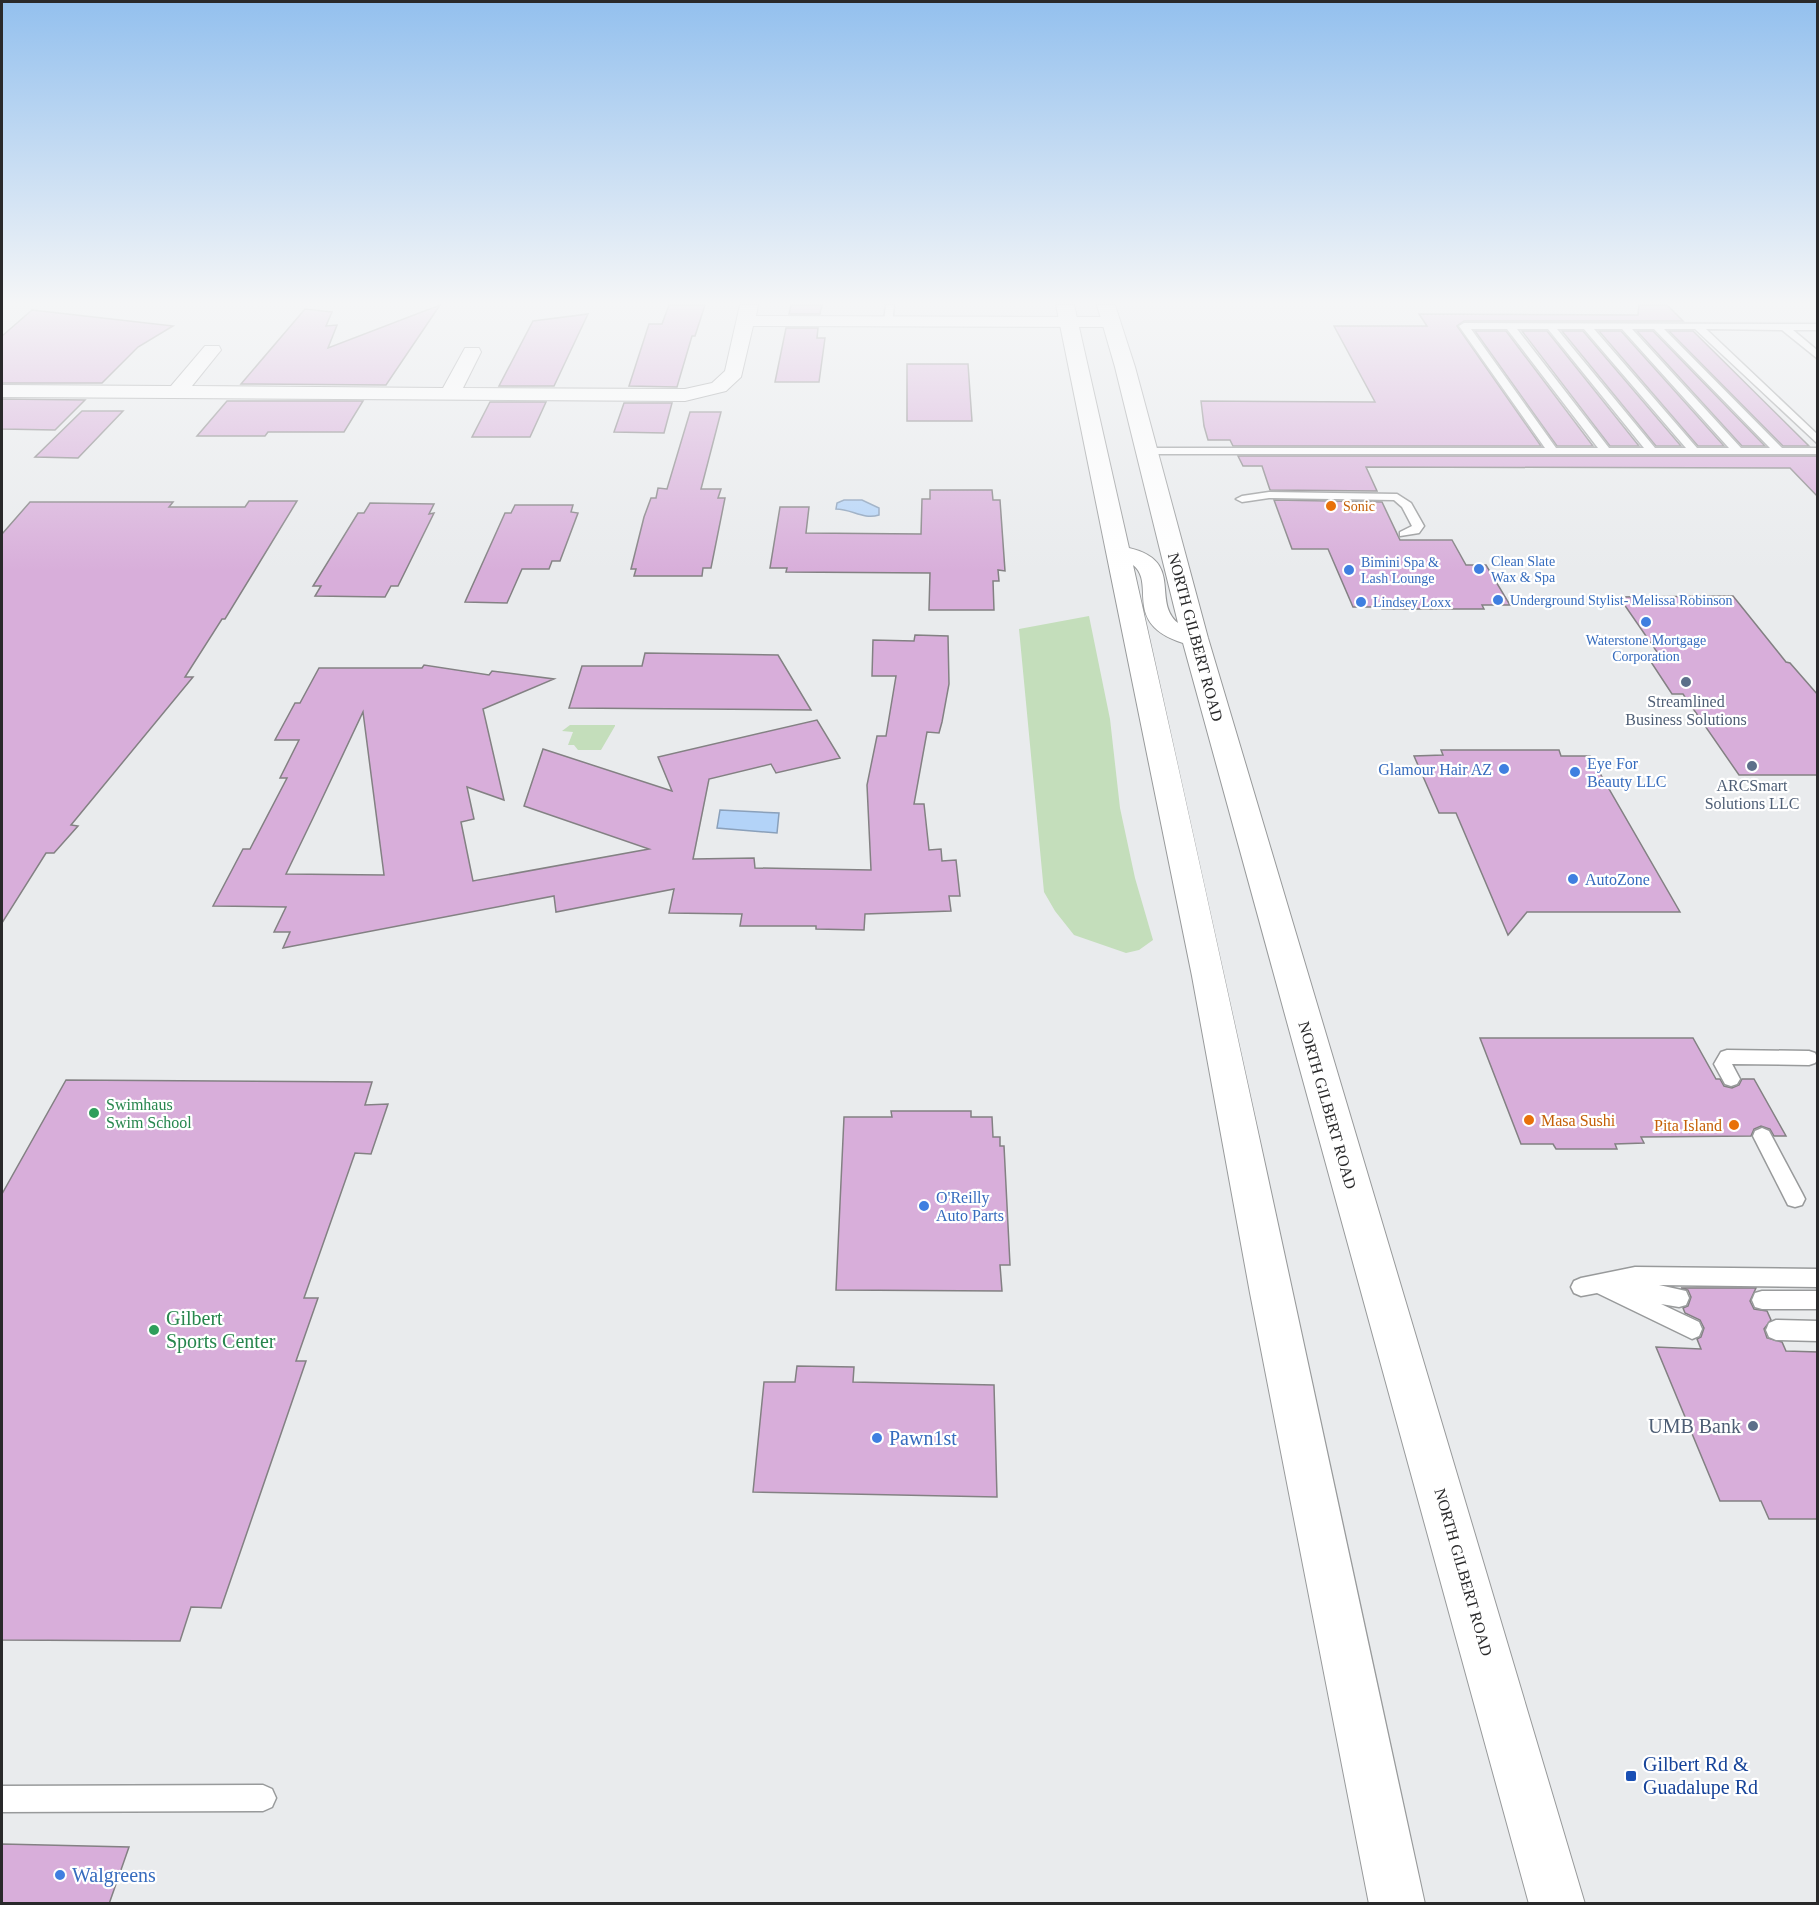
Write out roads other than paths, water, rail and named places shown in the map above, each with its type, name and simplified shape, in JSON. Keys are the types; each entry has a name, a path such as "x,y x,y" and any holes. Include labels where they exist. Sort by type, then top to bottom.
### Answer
{"main road":[{"path":"556,394 690,394"},
{"path":"1085,394 1209,976 1273,1305 1397,1904"},
{"name":"NORTH GILBERT ROAD","path":"1130,394 1195,638 1557,1904"},
{"path":"1119,553 1139,557 1145,562 1150,572 1160,619 1170,629 1195,638"}],"lane":[{"path":"1512,394 1553,451"},
{"path":"1562,394 1606,451"},
{"path":"1605,394 1652,451"},
{"path":"1645,394 1694,451"},
{"path":"1686,394 1738,451"},
{"path":"1723,394 1779,451"},
{"path":"1768,394 1818,441"},
{"path":"1146,451 1818,451"},
{"path":"1242,499 1269,495 1397,497 1407,505 1418,526 1415,531 1404,534"},
{"path":"1731,1079 1723,1064 1727,1058 1809,1058"},
{"path":"1762,1136 1795,1199"},
{"path":"1590,1286 1635,1276 1818,1278"},
{"path":"1590,1286 1679,1298"},
{"path":"1590,1286 1692,1329"},
{"path":"1762,1300 1818,1300"},
{"path":"1776,1330 1818,1331"},
{"path":"2,1799 262,1798"}],"water":[{"path":"844,500 862,500 879,508 879,515 868,516 836,509 837,503"},
{"path":"720,810 779,813 777,833 717,828"}],"place":[{"name":"Sonic","path":"1331,506"},
{"name":"Clean Slate Wax & Spa","path":"1479,569"},
{"name":"Bimini Spa & Lash Lounge","path":"1349,570"},
{"name":"Underground Stylist- Melissa Robinson","path":"1498,600"},
{"name":"Lindsey Loxx","path":"1361,602"},
{"name":"Waterstone Mortgage Corporation","path":"1646,622"},
{"name":"Streamlined Business Solutions","path":"1686,682"},
{"name":"ARCSmart Solutions LLC","path":"1752,766"},
{"name":"Glamour Hair AZ","path":"1504,769"},
{"name":"Eye For Beauty LLC","path":"1575,772"},
{"name":"AutoZone","path":"1573,879"},
{"name":"Swimhaus Swim School","path":"94,1113"},
{"name":"Masa Sushi","path":"1529,1120"},
{"name":"Pita Island","path":"1734,1125"},
{"name":"O'Reilly Auto Parts","path":"924,1206"},
{"name":"Gilbert Sports Center","path":"154,1330"},
{"name":"UMB Bank","path":"1753,1426"},
{"name":"Pawn1st","path":"877,1438"},
{"name":"Gilbert Rd & Guadalupe Rd","path":"1631,1776"},
{"name":"Walgreens","path":"60,1875"}]}
